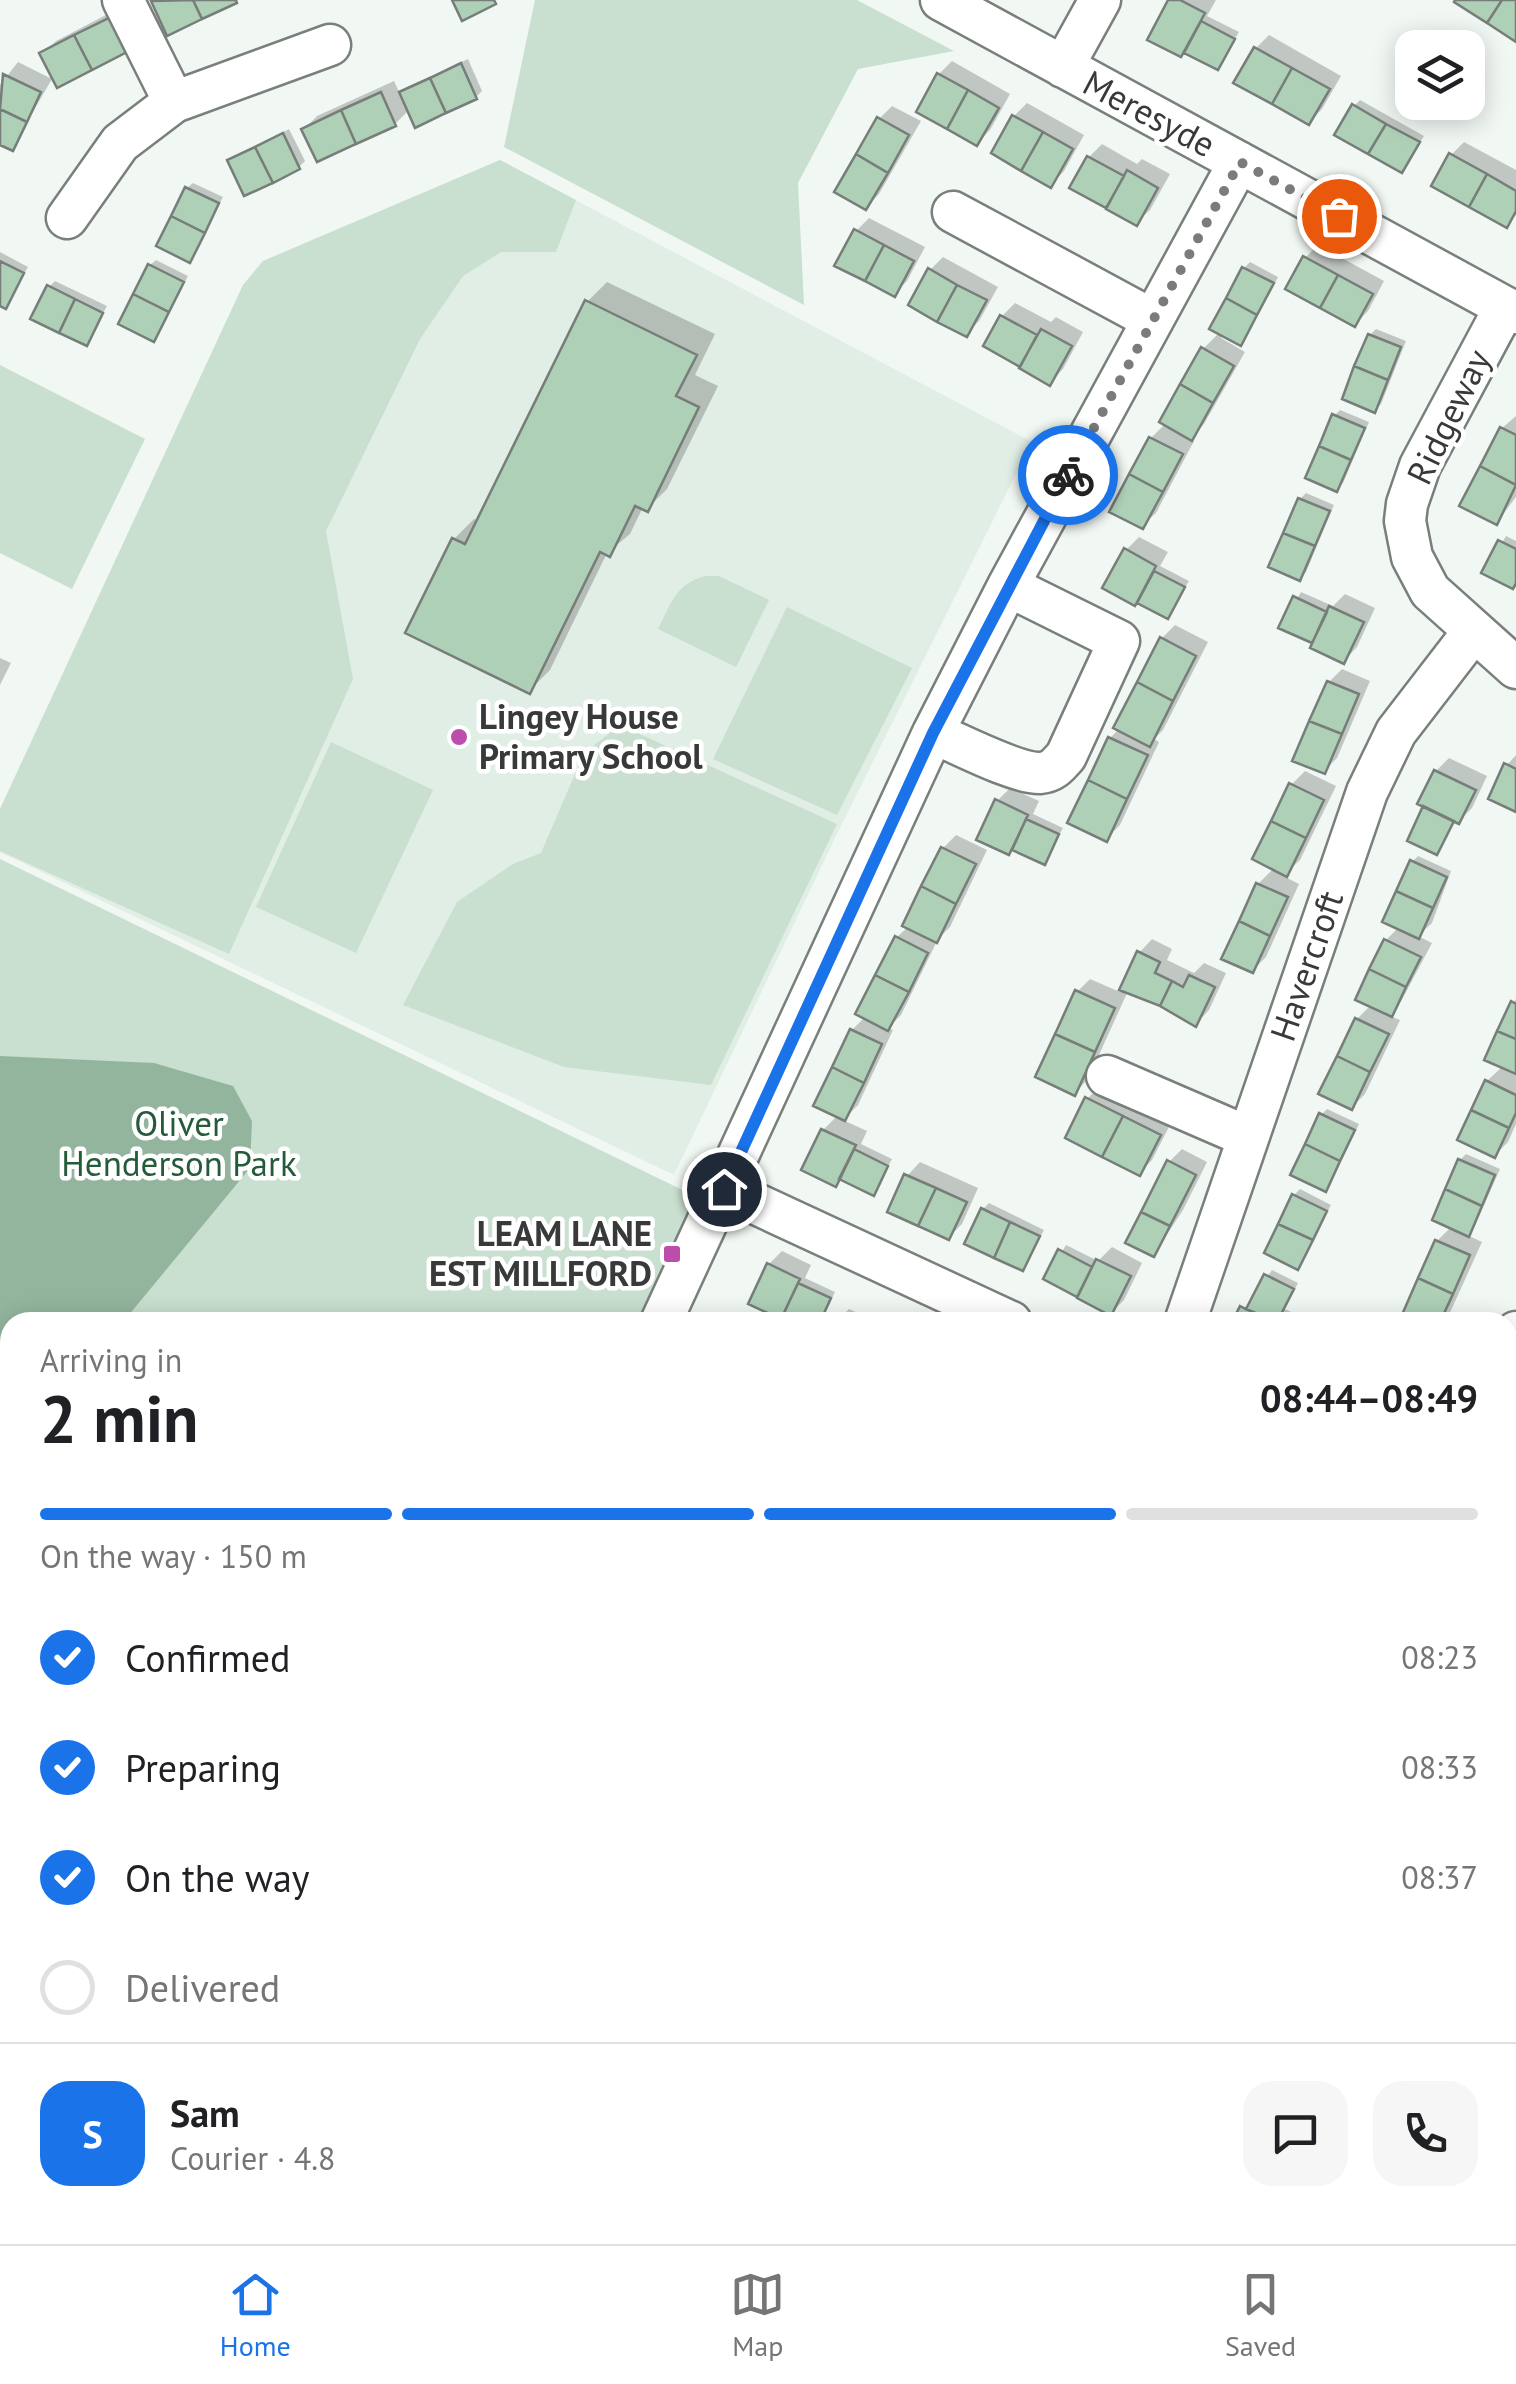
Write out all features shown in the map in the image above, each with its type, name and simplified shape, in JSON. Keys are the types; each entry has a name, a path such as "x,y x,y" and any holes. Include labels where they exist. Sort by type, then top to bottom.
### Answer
{"street":[{"path":"122,0 174,102"},
{"name":"Meresyde","path":"942,0 1510,310"},
{"path":"1064,67 1100,0"},
{"path":"67,218 120,142 174,102 330,45"},
{"path":"666,1312 933,733 1008,586 1240,162"},
{"path":"954,212 1153,320"},
{"name":"Ridgeway","path":"1510,310 1420,466 1405,521 1406,538 1418,574 1430,591 1516,668"},
{"path":"933,733 1026,771 1043,773 1056,768 1066,756 1119,641 1008,586"},
{"name":"Havercroft","path":"1189,1312 1382,756 1473,632"},
{"path":"1107,1076 1248,1136"},
{"path":"724,1189 988,1312"}],"shaded area":[{"name":"Lingey House Primary School","path":"500,160 1032,442 835,838 674,1175 0,852 0,809 243,285 263,261"},
{"path":"0,1056 154,1063 233,1086 252,1121 250,1168 131,1312 0,1312"}],"green space":[{"path":"535,0 857,0 954,51 858,69 798,183 804,305 504,147"},
{"path":"500,160 576,200 556,252 501,252 463,276 420,339 326,531 353,679 229,954 0,851 0,809 243,285 263,261"},
{"path":"0,365 145,439 72,589 0,553"},
{"path":"705,576 719,576 769,600 736,667 658,629 680,590"},
{"path":"787,607 912,668 837,815 713,759"},
{"path":"620,725 837,824 711,1085 564,1067 403,1005 457,902 513,864 541,853 584,753"},
{"path":"331,742 433,790 356,953 256,907"},
{"name":"Oliver Henderson Park","path":"0,859 697,1197 644,1312 0,1312"}],"building":[{"path":"193,0 202,19 167,36 151,1"},
{"path":"193,0 236,0 237,3 202,19"},
{"path":"452,0 494,0 496,4 462,21"},
{"path":"1168,0 1180,0 1205,13 1181,57 1147,40"},
{"path":"1455,0 1502,0 1487,23"},
{"path":"1502,0 1516,0 1516,42 1487,23"},
{"path":"109,18 127,52 92,70 74,35"},
{"path":"1201,21 1235,39 1218,70 1184,53"},
{"path":"74,35 92,70 57,88 39,53"},
{"path":"1254,47 1292,68 1272,104 1233,83"},
{"path":"461,63 477,99 446,113 430,78"},
{"path":"1292,68 1330,89 1309,125 1272,104"},
{"path":"937,73 968,90 947,129 916,112"},
{"path":"3,74 41,92 27,122 0,109"},
{"path":"430,78 446,113 415,128 399,92"},
{"path":"968,90 999,108 977,146 947,129"},
{"path":"381,92 396,126 356,144 341,110"},
{"path":"1352,104 1386,124 1368,154 1334,135"},
{"path":"0,109 27,122 13,151 0,145"},
{"path":"341,110 356,144 317,162 301,129"},
{"path":"1012,115 1043,132 1021,171 991,153"},
{"path":"877,117 909,135 888,173 856,154"},
{"path":"1386,124 1420,142 1402,173 1368,154"},
{"path":"1043,132 1073,149 1051,188 1021,171"},
{"path":"283,133 300,169 273,183 255,147"},
{"path":"255,147 273,183 244,196 227,160"},
{"path":"1449,153 1487,174 1469,207 1431,186"},
{"path":"856,154 888,173 866,210 834,192"},
{"path":"1087,156 1124,176 1106,208 1069,188"},
{"path":"1127,170 1158,188 1137,226 1106,209"},
{"path":"1487,174 1516,191 1516,211 1507,228 1469,207"},
{"path":"185,187 219,203 205,233 171,216"},
{"path":"171,216 205,233 190,263 156,246"},
{"path":"854,229 884,245 865,281 834,266"},
{"path":"884,245 914,261 895,297 865,281"},
{"path":"1303,256 1338,275 1320,308 1285,289"},
{"path":"0,261 24,273 6,309 0,306"},
{"path":"148,264 184,282 169,312 133,294"},
{"path":"1242,267 1274,283 1257,315 1226,298"},
{"path":"928,268 957,285 937,322 908,305"},
{"path":"1338,275 1373,294 1355,327 1320,308"},
{"path":"47,285 75,299 59,333 30,319"},
{"path":"957,285 987,300 967,337 937,322"},
{"path":"133,294 169,312 154,342 118,324"},
{"path":"1226,298 1257,315 1241,346 1209,329"},
{"path":"75,299 103,313 87,346 59,333"},
{"path":"585,300 697,355 676,396 699,407 648,512 635,506 610,557 600,552 530,694 405,633 452,538 465,544"},
{"path":"1000,315 1037,335 1020,367 983,346"},
{"path":"1041,329 1072,346 1050,386 1019,368"},
{"path":"1368,334 1401,347 1388,380 1354,366"},
{"path":"1201,347 1234,366 1213,403 1180,384"},
{"path":"1354,366 1388,380 1375,413 1342,399"},
{"path":"1180,384 1213,403 1192,441 1159,422"},
{"path":"1332,414 1365,428 1351,460 1319,446"},
{"path":"1500,427 1516,435 1516,485 1480,466"},
{"path":"1149,437 1183,454 1163,492 1129,474"},
{"path":"1319,446 1351,460 1337,492 1305,478"},
{"path":"1480,466 1516,485 1497,525 1459,506"},
{"path":"1129,474 1163,492 1143,529 1109,512"},
{"path":"1298,498 1330,511 1315,546 1283,533"},
{"path":"1283,533 1315,546 1300,581 1268,567"},
{"path":"1498,540 1516,549 1513,589 1481,573"},
{"path":"1124,548 1156,566 1135,606 1102,588"},
{"path":"1154,571 1185,587 1168,619 1137,603"},
{"path":"1293,596 1327,612 1312,643 1278,628"},
{"path":"1329,606 1364,622 1344,664 1310,648"},
{"path":"1160,637 1196,656 1173,701 1137,682"},
{"path":"1327,681 1359,694 1342,734 1309,721"},
{"path":"1137,682 1173,701 1150,747 1113,728"},
{"path":"1309,721 1342,734 1325,774 1292,761"},
{"path":"1108,737 1148,755 1127,799 1088,780"},
{"path":"1504,763 1516,769 1516,812 1488,799"},
{"path":"1434,770 1476,790 1459,824 1417,804"},
{"path":"1088,780 1127,799 1107,842 1067,823"},
{"path":"1289,783 1324,800 1306,838 1271,821"},
{"path":"995,799 1028,815 1009,855 976,840"},
{"path":"1423,806 1454,821 1437,855 1407,841"},
{"path":"1026,819 1059,834 1045,865 1012,850"},
{"path":"1271,821 1306,838 1287,877 1252,859"},
{"path":"941,847 976,864 956,904 921,886"},
{"path":"1410,860 1447,877 1433,908 1396,891"},
{"path":"1256,883 1288,897 1270,936 1239,921"},
{"path":"921,886 956,904 937,943 902,926"},
{"path":"1396,891 1433,908 1419,939 1382,922"},
{"path":"1239,921 1270,936 1253,973 1221,959"},
{"path":"895,936 928,953 909,992 875,975"},
{"path":"1384,939 1421,957 1406,987 1369,969"},
{"path":"1137,951 1160,962 1155,973 1172,981 1160,1006 1119,990"},
{"path":"1369,969 1406,987 1392,1017 1355,1000"},
{"path":"875,975 909,992 888,1031 855,1014"},
{"path":"1189,975 1215,987 1196,1027 1160,1006 1172,981 1183,987"},
{"path":"1075,990 1115,1008 1095,1052 1055,1034"},
{"path":"1511,1001 1516,1004 1516,1039 1497,1031"},
{"path":"1355,1018 1389,1034 1370,1072 1337,1056"},
{"path":"850,1029 882,1044 864,1083 832,1067"},
{"path":"1497,1031 1516,1039 1516,1074 1484,1060"},
{"path":"1055,1034 1095,1052 1075,1096 1035,1077"},
{"path":"1337,1056 1370,1072 1352,1110 1318,1094"},
{"path":"832,1067 864,1083 845,1121 813,1106"},
{"path":"1485,1080 1516,1095 1516,1113 1509,1128 1471,1110"},
{"path":"1085,1097 1123,1116 1102,1157 1065,1138"},
{"path":"1471,1110 1509,1128 1495,1158 1457,1140"},
{"path":"1319,1113 1355,1130 1340,1161 1305,1144"},
{"path":"1123,1116 1161,1135 1140,1176 1102,1157"},
{"path":"821,1129 856,1145 836,1187 801,1170"},
{"path":"1305,1144 1340,1161 1326,1192 1290,1175"},
{"path":"854,1149 888,1166 874,1196 839,1179"},
{"path":"1458,1159 1495,1175 1482,1206 1445,1189"},
{"path":"1167,1160 1196,1175 1170,1226 1141,1212"},
{"path":"904,1174 936,1188 918,1226 887,1212"},
{"path":"936,1188 967,1202 949,1240 918,1226"},
{"path":"1445,1189 1482,1206 1469,1237 1432,1220"},
{"path":"1292,1194 1327,1211 1313,1240 1278,1224"},
{"path":"981,1208 1010,1222 994,1258 964,1244"},
{"path":"1141,1212 1170,1226 1154,1257 1125,1243"},
{"path":"1010,1222 1040,1236 1023,1271 994,1258"},
{"path":"1278,1224 1313,1240 1298,1270 1264,1253"},
{"path":"1435,1240 1470,1255 1453,1294 1418,1278"},
{"path":"1058,1249 1092,1267 1077,1297 1043,1279"},
{"path":"1096,1259 1131,1276 1113,1312 1103,1312 1077,1298"},
{"path":"767,1263 800,1279 784,1312 766,1312 748,1304"},
{"path":"1264,1274 1294,1289 1282,1312 1246,1309"},
{"path":"1418,1278 1453,1294 1445,1312 1403,1312"},
{"path":"798,1283 831,1298 825,1312 784,1312"}],"way so far":[{"path":"1068,475 1240,162 1339,216"}],"place":[{"name":"Lingey House Primary School","path":"459,737"},
{"name":"LEAM LANE EST MILLFORD","path":"672,1254"}],"route":[{"path":"724,1189 933,733 1068,475"}]}
